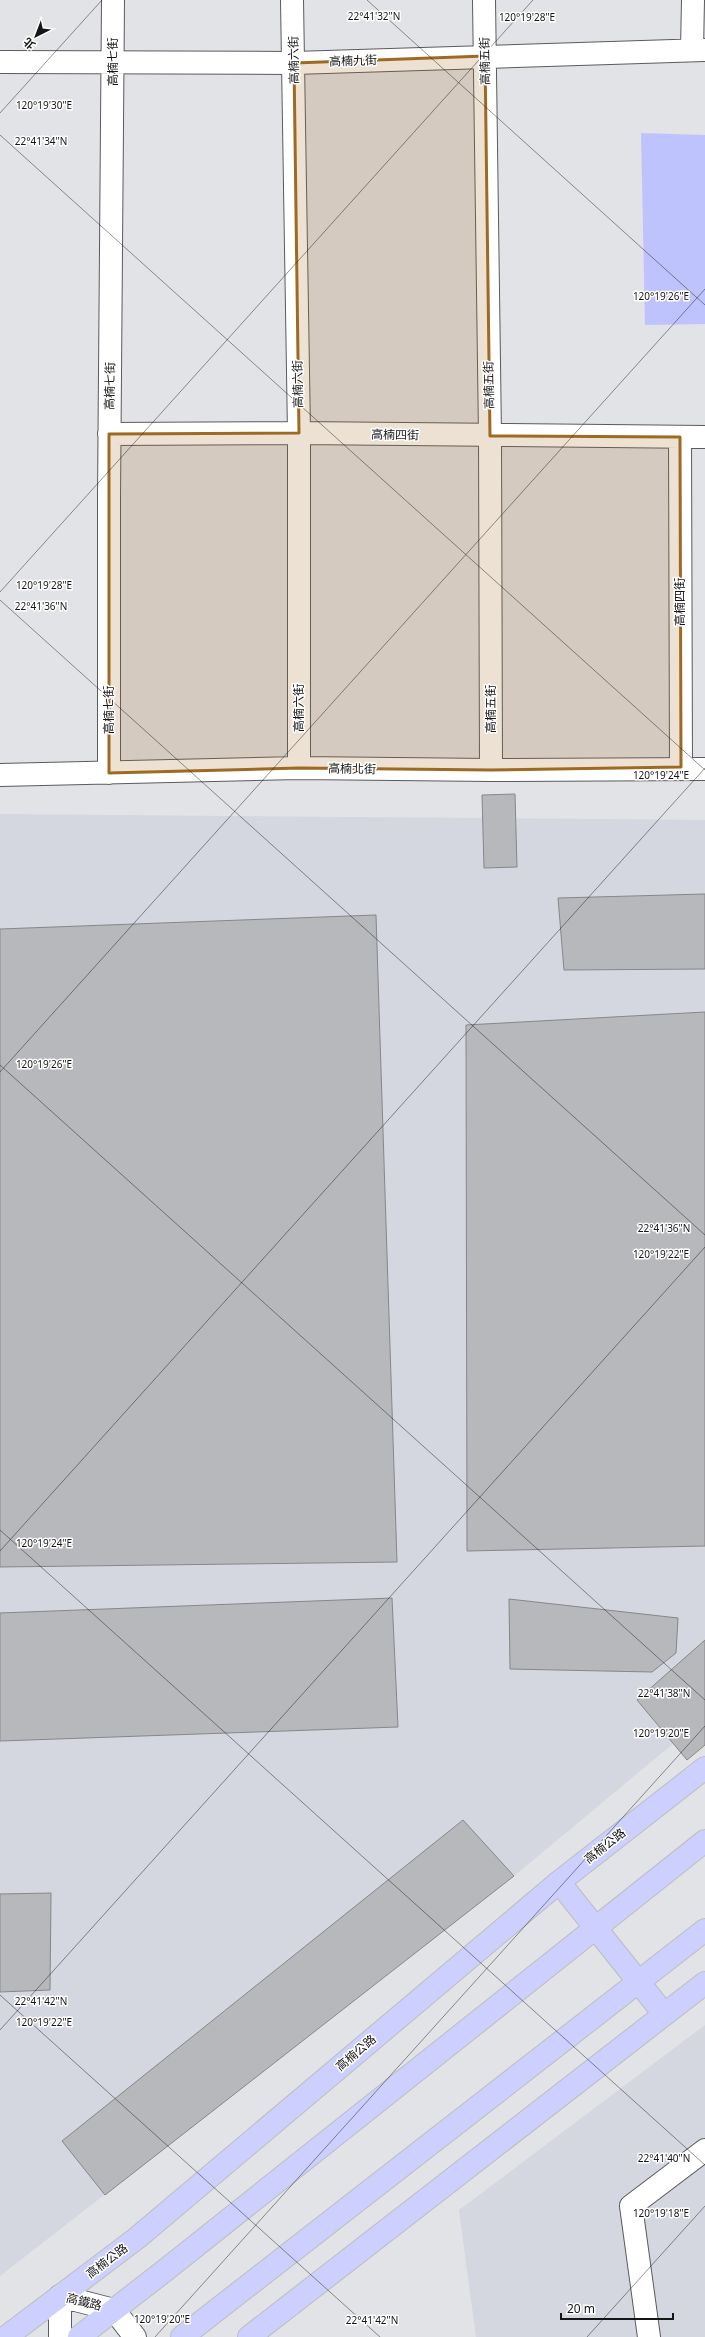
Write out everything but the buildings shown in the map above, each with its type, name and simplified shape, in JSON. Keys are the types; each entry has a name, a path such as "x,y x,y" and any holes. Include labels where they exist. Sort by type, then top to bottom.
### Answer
{"main road":[{"name":"高楠公路","path":"6,2337 137,2238 559,1882 705,1768"},
{"path":"79,2337 705,1841"},
{"path":"559,1882 664,2014"},
{"path":"182,2337 705,1930"},
{"path":"249,2337 705,1983"}],"street":[{"name":"高楠七街","path":"109,773 109,434 113,0"},
{"name":"高楠六街","path":"292,0 299,434 299,768"},
{"name":"高楠五街","path":"484,0 490,436 491,770"},
{"path":"693,0 699,50"},
{"name":"高楠九街","path":"0,62 113,61 294,63 699,50"},
{"name":"高楠四街","path":"109,434 705,437"},
{"name":"高楠四街","path":"680,437 681,767"},
{"name":"高楠北街","path":"0,775 299,768 491,770 681,767 705,769"},
{"path":"649,2337 631,2206 705,2150"},
{"name":"高鐵路","path":"60,2337 60,2296 114,2310 135,2337"}],"highlighted area":[{"path":"485,56 490,436 680,437 681,767 491,770 299,768 109,773 109,434 299,433 294,63"}],"shaded area":[{"path":"641,133 705,135 705,324 645,325"},
{"path":"0,814 705,820 705,1717 514,1876 0,2276"},
{"path":"705,2025 705,2337 476,2337 459,2210"}]}
